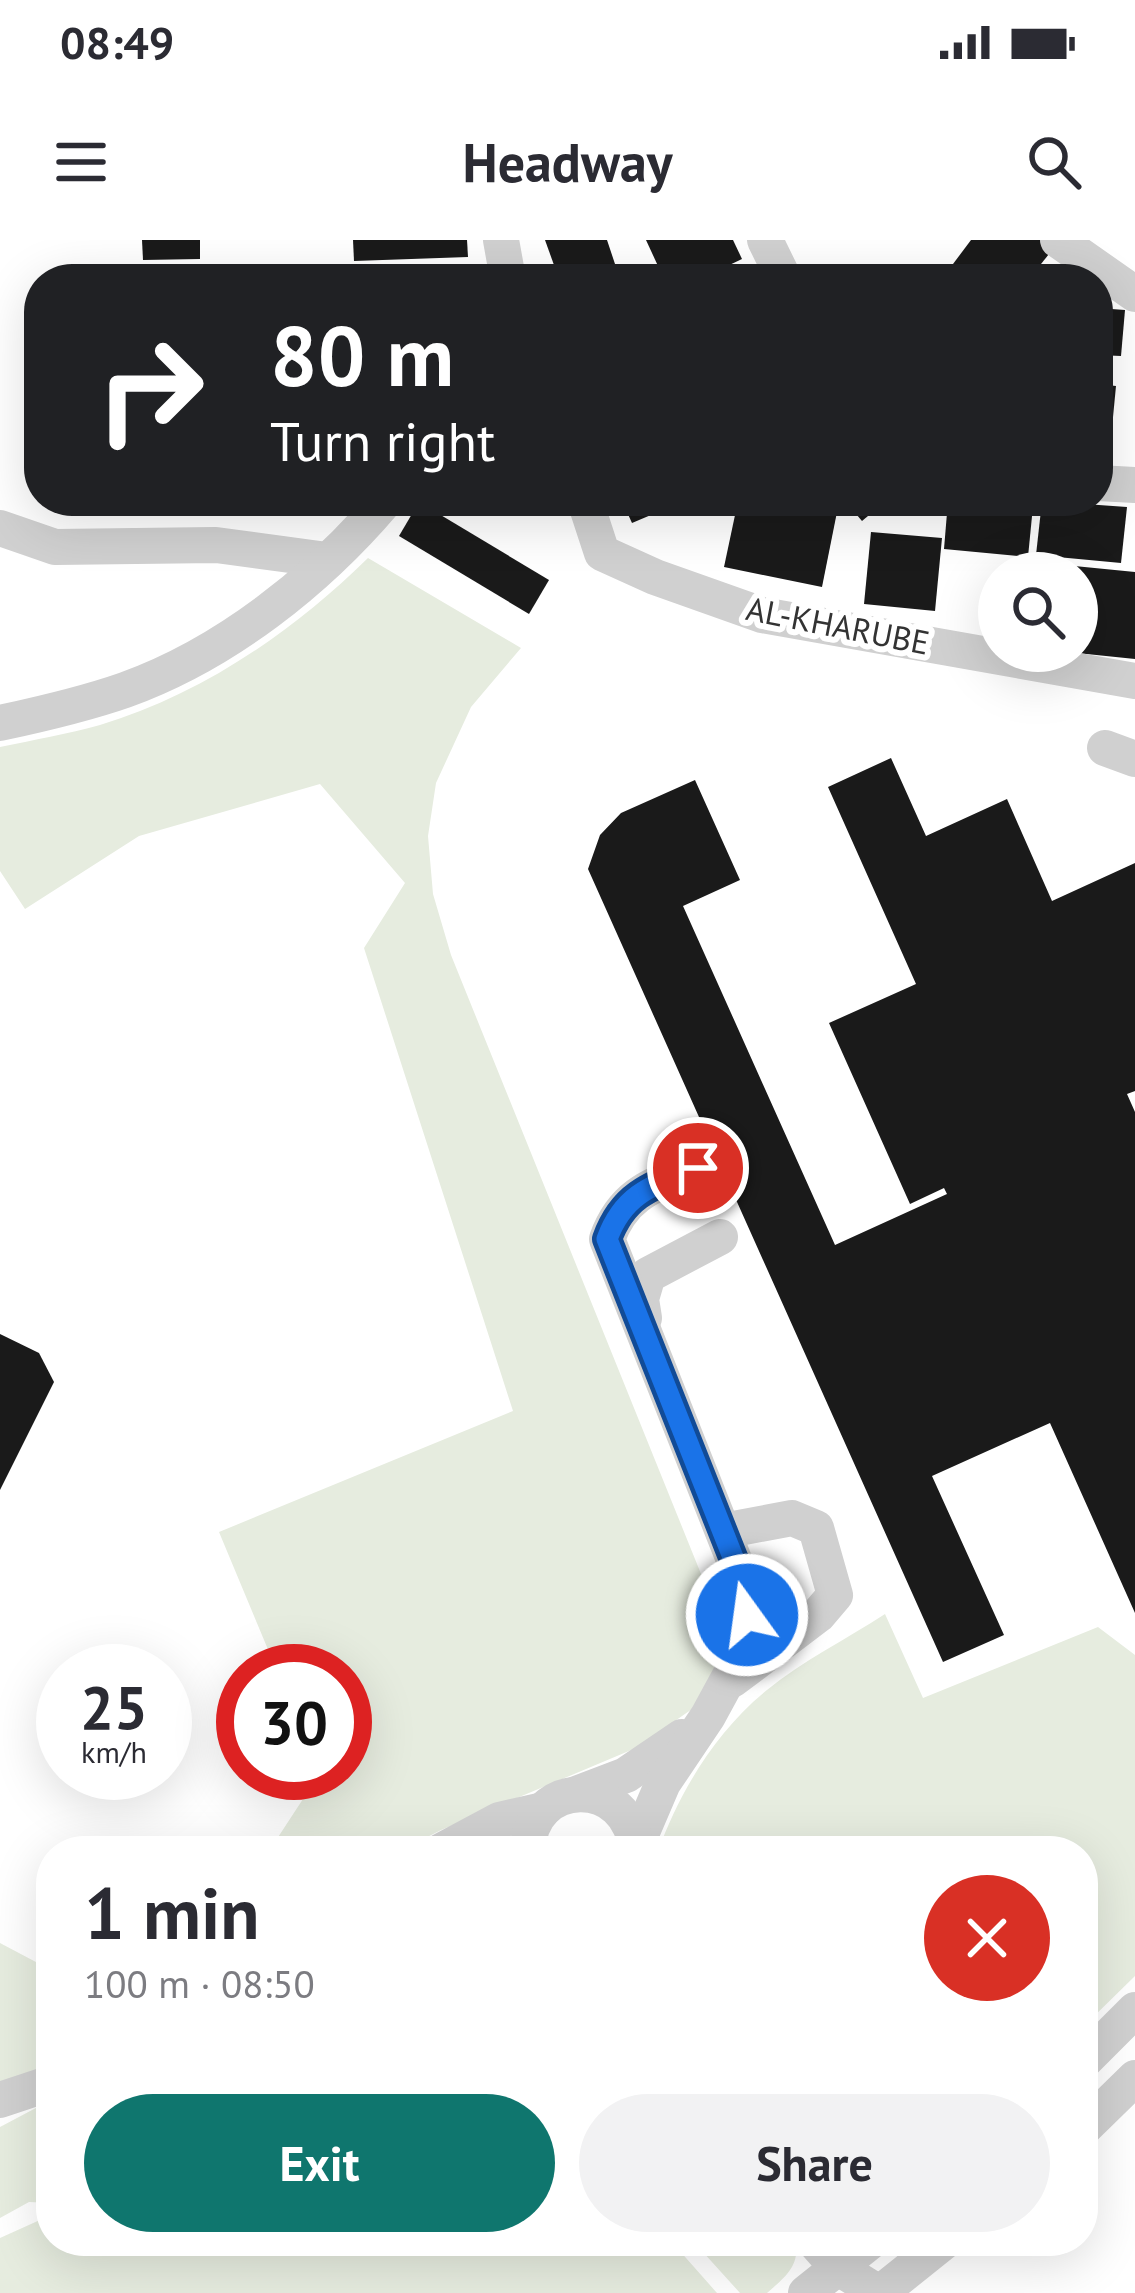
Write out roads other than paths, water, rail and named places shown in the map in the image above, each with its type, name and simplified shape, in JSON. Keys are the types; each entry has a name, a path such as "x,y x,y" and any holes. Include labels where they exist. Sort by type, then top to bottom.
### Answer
{"street":[{"path":"1058,240 1093,264"},
{"path":"0,723 128,689 189,660 243,629 373,516"},
{"name":"AL-KHARUBE","path":"590,516 602,553 762,615 1135,681"},
{"path":"0,528 55,547 216,545 327,560"},
{"path":"641,1836 663,1783 745,1648 744,1585 607,1239 616,1213 645,1188 698,1168"},
{"path":"649,1345 640,1299 648,1275 720,1237"},
{"path":"531,1836 533,1824 559,1802 659,1756 818,1615 835,1594 816,1528 792,1518 723,1531"},
{"path":"469,1836 499,1820 593,1795 623,1813 632,1836"},
{"path":"1098,2047 1135,2010"},
{"path":"1098,2114 1135,2078"},
{"path":"0,2100 36,2088"},
{"path":"806,2293 841,2256"},
{"path":"855,2256 879,2293 925,2256"}]}
